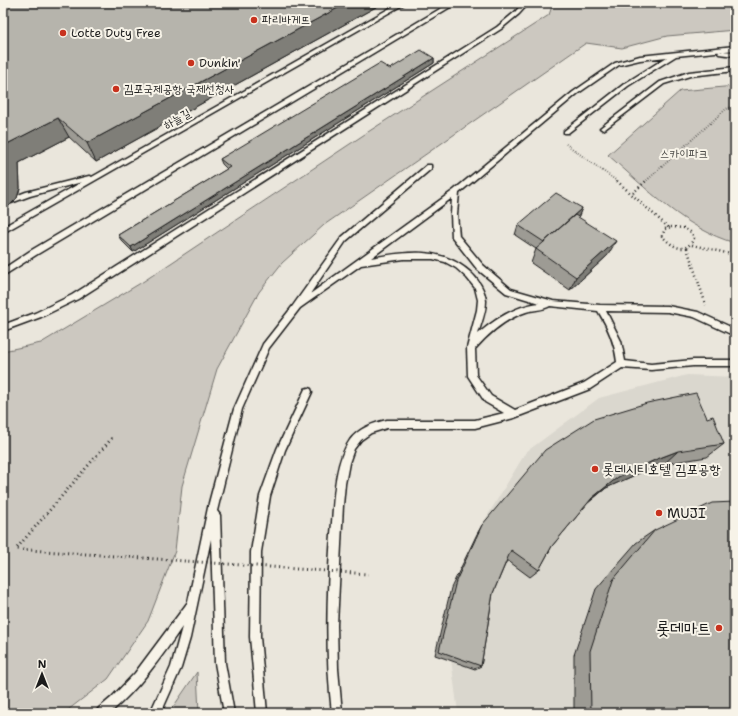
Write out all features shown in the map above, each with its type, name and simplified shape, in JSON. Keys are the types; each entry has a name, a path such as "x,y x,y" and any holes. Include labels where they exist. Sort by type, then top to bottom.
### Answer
{"lane":[{"name":"하늘길","path":"3,230 403,3"},
{"path":"3,273 33,253 454,3"},
{"path":"3,328 38,315 75,297 499,28 517,13 526,3"},
{"path":"295,309 456,192 527,132 600,74 616,64 640,58 735,48"},
{"path":"705,52 735,54"},
{"path":"566,132 626,85 676,54"},
{"path":"603,128 662,83 689,74 735,69"},
{"path":"155,713 176,668 193,602 214,503 238,409 266,346 295,309 344,239 428,167"},
{"path":"3,204 28,194 100,175"},
{"path":"456,192 454,214 456,237 480,267 509,291 553,304"},
{"path":"360,262 415,254 440,257 462,266 476,283 482,301 471,348 472,376 488,399 514,414"},
{"path":"471,348 483,333 514,313 534,306 553,304 600,308 668,309 695,314 735,333"},
{"path":"600,308 614,331 620,348 621,364"},
{"path":"337,713 332,606 338,507 342,473 348,452 355,440 364,432 375,426 387,424 475,424 514,414 587,386 621,364 651,367 693,363 735,364"},
{"path":"262,713 256,637 256,552 265,496 281,449 308,392"},
{"path":"214,503 220,663 229,713"},
{"path":"102,713 115,702 161,650 193,602"}],"path":[{"path":"633,193 726,109 735,106"},
{"path":"562,142 586,156 633,193 668,228"},
{"path":"679,227 688,229 694,237 694,242 692,245 687,248 678,248 665,240 662,236 663,232 668,228 679,227"},
{"path":"692,245 735,255"},
{"path":"687,248 707,308"},
{"path":"112,438 16,549 368,574"}],"shaded area":[{"path":"687,375 735,377 735,713 458,713 451,659 474,538 526,452 599,398"}],"green space":[{"path":"553,3 735,3 735,30 667,36 622,48 586,43 324,225 282,263 259,292 217,369 182,486 175,551 148,621 108,679 64,713 3,713 3,351 41,343 144,281 371,130 549,15"},
{"name":"스카이파크","path":"735,86 735,243 717,237 683,218 652,194 608,155 680,91"},
{"path":"197,672 199,713 169,713"}],"building":[{"name":"김포국제공항 국제선청사","path":"3,3 347,3 87,143 58,118 7,144 7,169 3,180"},
{"path":"421,50 434,58 131,247 118,235 230,167 220,159 380,63 390,69"},
{"path":"556,193 582,208 544,242 518,225"},
{"path":"575,215 616,241 576,277 536,249"},
{"path":"696,393 707,418 713,416 724,444 678,451 618,477 592,498 552,546 539,570 511,550 493,593 481,666 439,651 456,581 482,525 545,450 594,419 647,403"},
{"path":"735,502 735,713 591,713 590,651 613,580 655,530 712,503"}],"place":[{"name":"파리바게뜨","path":"254,20"},
{"name":"Lotte Duty Free","path":"63,33"},
{"name":"Dunkin'","path":"191,63"},
{"name":"김포국제공항 국제선청사","path":"116,89"},
{"name":"롯데시티호텔 김포공항","path":"595,469"},
{"name":"MUJI","path":"659,513"},
{"name":"롯데마트","path":"719,628"}]}
